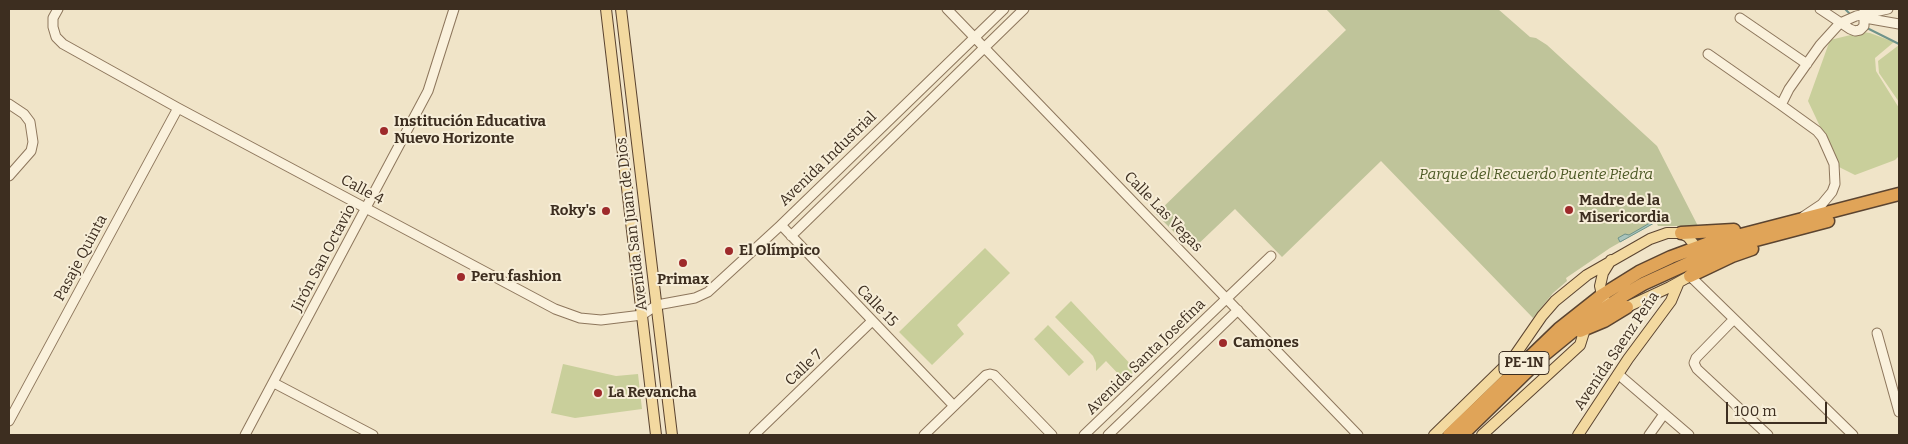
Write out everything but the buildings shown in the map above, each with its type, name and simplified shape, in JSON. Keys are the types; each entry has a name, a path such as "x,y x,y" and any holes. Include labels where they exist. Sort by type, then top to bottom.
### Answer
{"highway":[{"name":"PE-1N","path":"1462,435 1605,300 1639,272 1766,228 1899,194"},
{"name":"PE-1N","path":"1697,253 1733,246 1899,203"},
{"path":"1679,284 1732,256 1794,238 1826,221"},
{"path":"1681,233 1766,228"},
{"name":"PE-1N","path":"1449,435 1559,329 1605,300"},
{"path":"1563,339 1604,321 1627,307"}],"main road":[{"name":"Avenida San Juan de Dios","path":"606,9 656,435"},
{"name":"Avenida San Juan de Dios","path":"621,9 672,435"},
{"path":"1434,435 1513,358 1542,316 1576,282 1611,260 1655,237 1668,233 1681,233 1688,237 1697,253"},
{"name":"Avenida Saenz Peña","path":"1578,435 1618,374 1671,301 1679,284 1696,266 1697,253"},
{"path":"1611,260 1600,286 1605,300 1618,308 1627,307 1679,284"},
{"path":"1482,435 1580,345 1585,329"}],"street":[{"name":"Calle 4","path":"58,9 53,18 53,27 56,36 63,44 178,108 567,315 596,320 642,315 657,305"},
{"name":"Jirón San Octavio","path":"244,435 428,91 454,9"},
{"name":"Calle Las Vegas","path":"947,9 1358,435"},
{"name":"Avenida Industrial","path":"657,305 688,300 708,292 781,225 1004,9"},
{"path":"791,236 1024,9"},
{"path":"1820,9 1850,30 1860,30 1864,26 1864,14"},
{"path":"1781,105 1807,64 1840,23 1848,18 1888,9"},
{"path":"1864,14 1899,24"},
{"path":"1740,18 1807,64"},
{"path":"1708,54 1817,131 1832,156 1835,184 1828,197 1814,210 1795,220"},
{"path":"9,104 24,114 30,122 33,142 31,151 9,176"},
{"name":"Pasaje Quinta","path":"9,420 178,108"},
{"name":"Calle 15","path":"781,225 954,406"},
{"name":"Avenida Santa Josefina","path":"1084,435 1272,256"},
{"path":"1679,284 1734,319 1854,435"},
{"name":"Avenida Santa Josefina","path":"1108,435 1238,310"},
{"path":"1734,319 1696,358 1694,364 1697,370 1768,435"},
{"name":"Calle 7","path":"754,435 872,321"},
{"path":"1877,333 1899,412"},
{"path":"1618,374 1689,435"},
{"path":"924,435 986,375 994,376 1052,435"},
{"path":"274,382 373,435"},
{"path":"1649,435 1664,414"}],"green space":[{"name":"Parque del Recuerdo Puente Piedra","path":"1326,9 1498,9 1530,37 1536,38 1547,45 1657,146 1698,226 1658,226 1656,222 1610,248 1566,278 1567,281 1553,293 1533,318 1381,161 1282,257 1235,209 1192,250 1156,214 1346,30"},
{"path":"1863,32 1894,42 1875,58 1876,71 1899,108 1899,156 1895,160 1855,175 1839,167 1808,101 1830,40"},
{"path":"1899,45 1899,102 1879,73 1878,61"},
{"path":"985,248 1010,273 957,325 964,334 932,365 899,332"},
{"path":"1071,301 1136,370 1125,381 1106,361 1096,371 1096,363 1093,356 1055,317"},
{"path":"1048,325 1084,362 1069,376 1034,339"},
{"name":"La Revancha","path":"563,364 616,376 638,374 642,409 575,418 551,413"}],"water":[{"path":"1655,220 1656,222 1620,242 1618,238 1625,234 1629,235"}],"waterway":[{"path":"1845,9 1850,14"},
{"path":"1867,28 1899,44"}],"place":[{"name":"Institución Educativa Nuevo Horizonte","path":"384,131"},
{"name":"Madre de la Misericordia","path":"1569,210"},
{"name":"Roky's","path":"606,211"},
{"name":"El Olímpico","path":"729,251"},
{"name":"Primax","path":"683,263"},
{"name":"Peru fashion","path":"461,277"},
{"name":"Camones","path":"1223,343"},
{"name":"La Revancha","path":"598,393"}]}
